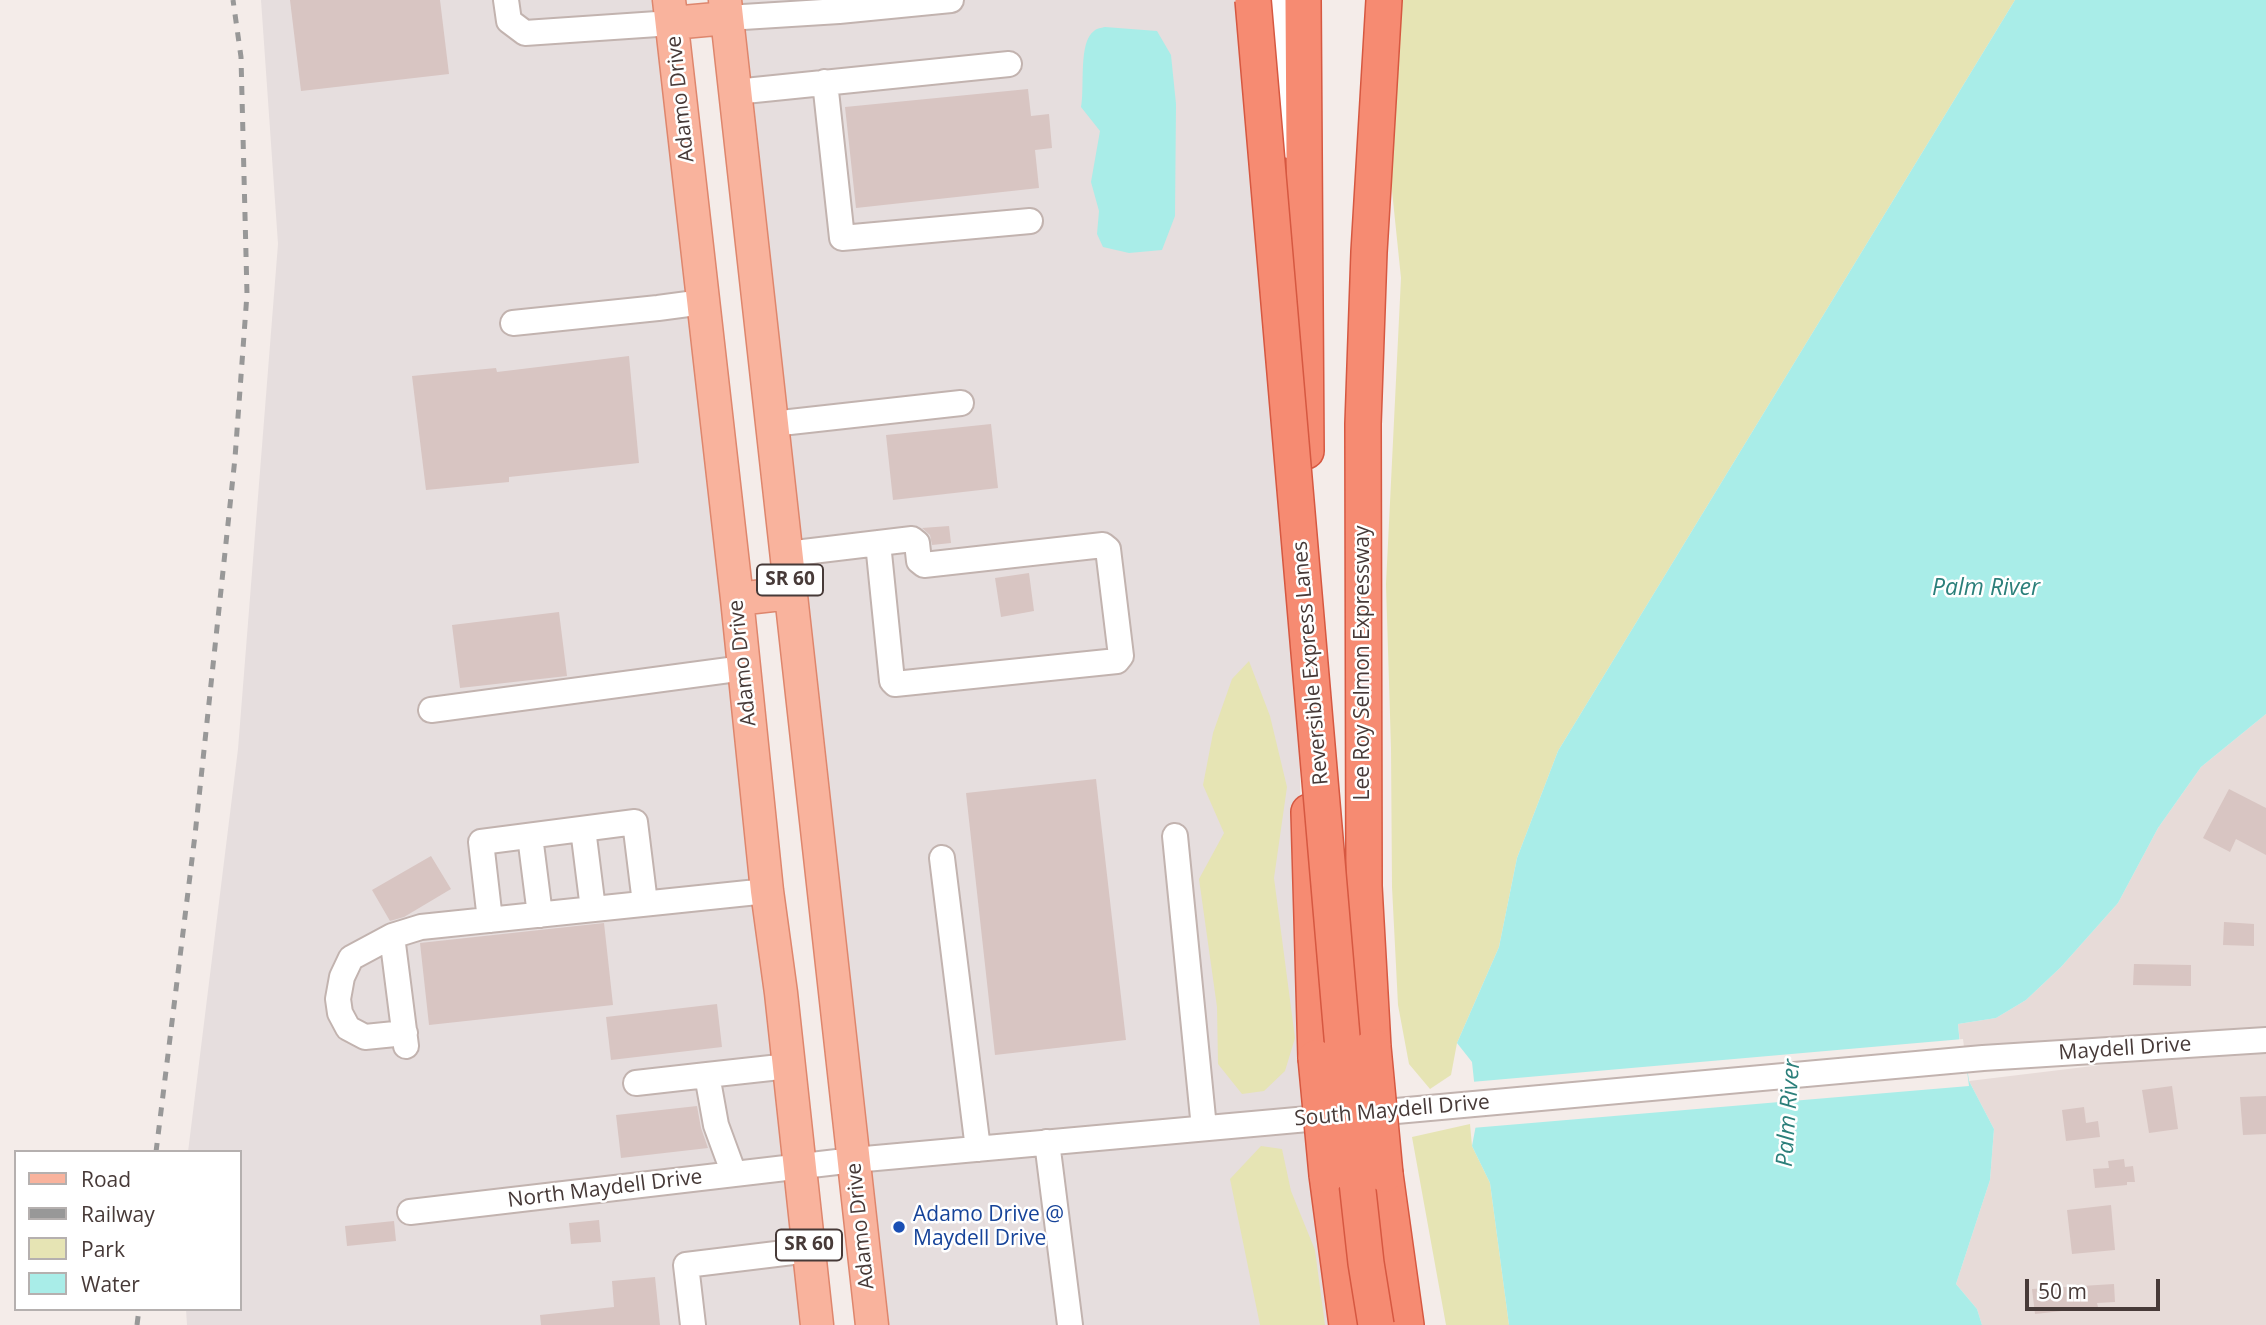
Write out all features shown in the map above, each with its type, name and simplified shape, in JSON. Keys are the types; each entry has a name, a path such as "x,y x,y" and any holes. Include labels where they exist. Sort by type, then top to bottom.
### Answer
{"highway":[{"name":"Reversible Express Lanes","path":"1254,0 1346,1083 1366,1263 1376,1325"},
{"path":"1303,0 1309,852 1316,1058 1327,1175 1346,1325"},
{"name":"Lee Roy Selmon Expressway","path":"1384,0 1369,252 1363,437 1364,886 1373,1046 1385,1174 1406,1325"}],"main road":[{"path":"671,12 726,9"},
{"name":"Adamo Drive","path":"726,9 872,1325"},
{"name":"Adamo Drive","path":"671,12 817,1325"},
{"path":"737,600 791,593"}],"street":[{"path":"506,0 509,21 525,33 671,12"},
{"path":"726,9 951,0"},
{"path":"1278,0 1293,242 1305,316"},
{"path":"735,92 1009,64"},
{"path":"825,82 842,238 1030,221"},
{"path":"513,323 703,302"},
{"path":"772,424 961,403"},
{"path":"787,554 878,543 915,541 919,561 925,565 1103,545 1108,549 1121,656 1117,661 895,684 892,681 878,543"},
{"path":"430,710 744,668"},
{"path":"490,920 481,842 635,822 645,903"},
{"path":"583,829 593,909"},
{"path":"530,836 540,915"},
{"path":"1175,836 1204,1128"},
{"path":"942,858 978,1149"},
{"path":"392,936 405,1039 365,1037 348,1028 340,1013 338,999 342,977 351,958 392,936 421,927 767,891"},
{"name":"Maydell Drive","path":"1983,1058 2266,1040"},
{"name":"South Maydell Drive","path":"800,1166 1983,1058"},
{"path":"636,1083 789,1066"},
{"path":"707,1075 716,1125 734,1174"},
{"path":"1047,1142 1070,1325"},
{"name":"North Maydell Drive","path":"410,1212 800,1166"},
{"path":"692,1325 686,1265 809,1250"}],"shaded area":[{"path":"261,0 658,0 735,733 811,1325 187,1325 186,1311 242,1311 242,1150 188,1150 238,749 278,244"},
{"path":"720,0 1255,0 1296,421 1302,952 1311,1121 848,1156"},
{"path":"2266,714 2266,1040 1963,1069 1958,1024 1996,1018 2026,1000 2061,967 2118,903 2158,828 2201,767"},
{"path":"2266,1045 2266,1325 1982,1325 1977,1309 1956,1284 1990,1180 1994,1129 1969,1081"},
{"path":"1313,1125 1340,1325 873,1325 853,1162"}],"green space":[{"path":"1386,0 2015,0 1558,751 1517,858 1499,947 1457,1043 1451,1075 1430,1089 1409,1064 1398,1005 1392,887 1386,584 1401,278 1388,152"},
{"path":"1249,661 1270,716 1287,787 1274,878 1295,1038 1285,1071 1264,1091 1242,1094 1218,1064 1217,1007 1199,879 1224,833 1203,785 1213,733 1232,679"},
{"path":"1470,1124 1472,1146 1490,1183 1509,1325 1446,1325 1412,1137"},
{"path":"1261,1146 1282,1149 1291,1191 1315,1250 1325,1325 1260,1325 1230,1179"}],"water":[{"name":"Palm River","path":"2015,0 2266,0 2266,714 2201,767 2158,828 2118,903 2061,967 2026,1000 1996,1018 1958,1024 1962,1067 1967,1067 1969,1081 1994,1129 1990,1180 1956,1284 1977,1309 1982,1325 1509,1325 1490,1183 1472,1146 1479,1109 1472,1062 1457,1043 1499,947 1517,858 1558,751"},
{"path":"1105,27 1157,31 1171,55 1176,104 1175,216 1162,250 1129,253 1103,247 1097,234 1099,211 1091,182 1100,131 1081,107 1086,45 1094,31"}],"pier":[{"path":"1963,1039 1969,1086 1472,1128 1475,1112 1471,1082"}],"building":[{"path":"290,0 440,0 449,74 301,91"},
{"path":"1028,89 1031,116 1049,114 1052,148 1035,150 1039,188 856,208 845,107"},
{"path":"629,356 639,463 509,477 509,482 426,490 412,376 496,368 497,372"},
{"path":"991,424 998,488 893,500 886,435"},
{"path":"949,526 951,543 932,545 930,535 922,528"},
{"path":"1029,573 1034,611 1001,617 995,578"},
{"path":"559,612 567,676 460,688 452,625"},
{"path":"1096,779 1126,1040 995,1055 966,793"},
{"path":"2229,789 2266,808 2266,855 2236,839 2230,852 2203,838"},
{"path":"431,856 451,889 404,917 390,921 372,890"},
{"path":"2224,922 2254,924 2254,946 2223,945"},
{"path":"604,923 613,1005 429,1025 420,943"},
{"path":"2134,964 2191,965 2191,986 2133,985"},
{"path":"717,1004 722,1047 611,1060 606,1017"},
{"path":"2172,1086 2178,1129 2149,1133 2142,1090"},
{"path":"2266,1096 2266,1134 2243,1135 2240,1097"},
{"path":"697,1106 708,1148 621,1158 616,1115"},
{"path":"2084,1107 2086,1123 2098,1121 2100,1137 2066,1141 2062,1110"},
{"path":"2124,1159 2125,1167 2133,1166 2135,1182 2095,1188 2093,1169 2109,1168 2108,1161"},
{"path":"2111,1205 2115,1250 2072,1254 2067,1210"},
{"path":"599,1220 601,1242 571,1244 569,1223"},
{"path":"394,1221 396,1241 347,1246 345,1226"},
{"path":"655,1277 660,1325 541,1325 540,1315 614,1307 612,1281"},
{"path":"2114,1284 2115,1302 2097,1303 2098,1307 2035,1314 2032,1289"}],"railway":[{"path":"156,1150 195,835 235,458 247,294 241,57 233,0"},
{"path":"137,1325 139,1311"}],"place":[{"name":"Adamo Drive @ Maydell Drive","path":"899,1227"}]}
